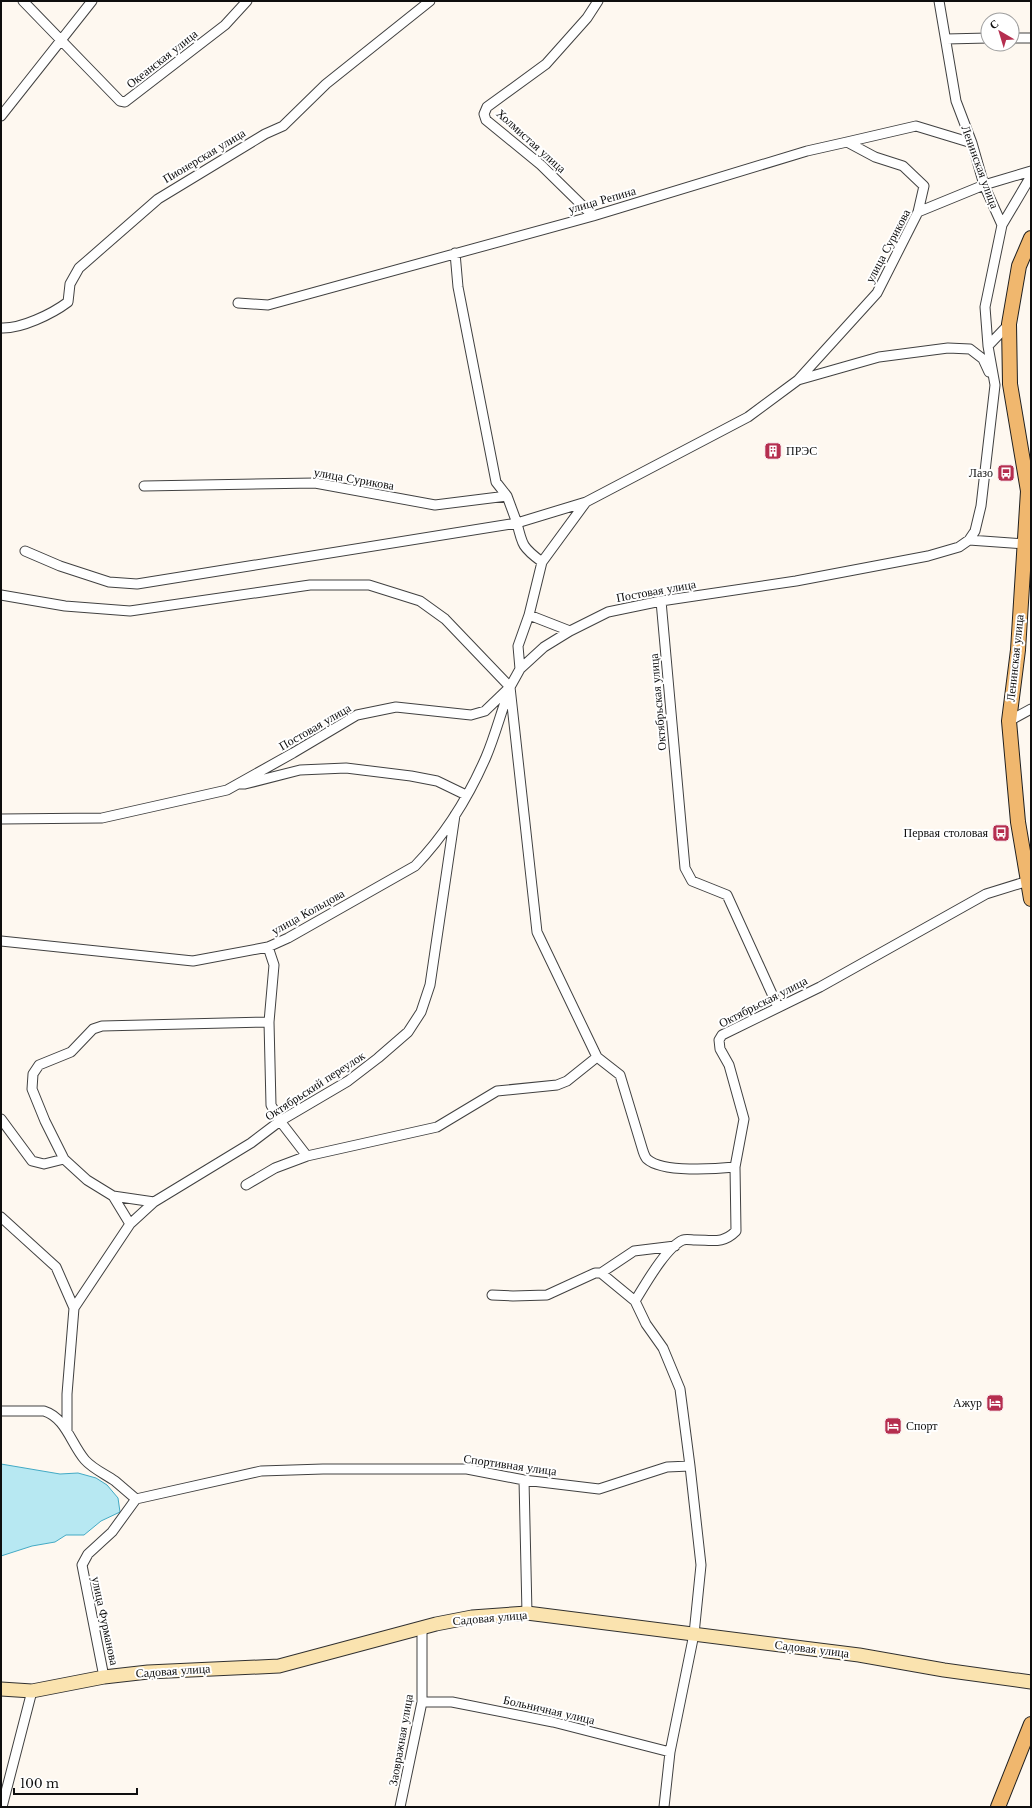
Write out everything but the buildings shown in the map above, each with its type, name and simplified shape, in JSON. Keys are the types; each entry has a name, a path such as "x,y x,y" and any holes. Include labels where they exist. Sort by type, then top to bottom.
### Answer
{"main road":[{"name":"Ленинская улица","path":"1031,238 1019,266 1009,324 1010,384 1028,491 1018,650 1008,721 1018,822 1031,899"},
{"path":"998,1807 1031,1724"}],"street":[{"name":"Океанская улица","path":"23,1 120,101 125,102 225,25 247,1"},
{"path":"1,116 92,1"},
{"name":"Пионерская улица","path":"1,328 25,323 56,311 68,302 70,284 79,268 158,199 265,134 283,126 326,84 430,1"},
{"name":"Холмистая улица","path":"593,216 541,165 486,120 484,114 487,107 546,64 586,18 598,1"},
{"name":"Ленинская улица","path":"939,1 956,101 972,143 984,185 1002,225"},
{"path":"946,39 980,38"},
{"path":"1020,38 1031,38"},
{"name":"улица Репина","path":"238,303 268,305 593,216 800,153 916,126 972,143"},
{"path":"847,142 875,156 903,166 914,176 924,186 918,212"},
{"name":"улица Сурикова","path":"586,502 748,416 798,380 877,293 918,212 984,185 1031,171"},
{"path":"968,540 975,531 981,506 995,385 988,346 985,307 1002,225 1031,176"},
{"path":"455,253 458,287 496,482 507,496 517,523 521,542 529,552 542,562"},
{"path":"988,346 1009,324"},
{"name":"улица Сурикова","path":"798,380 879,357 948,348 970,349 983,359 995,385"},
{"path":"995,385 1010,384"},
{"name":"улица Сурикова","path":"144,486 315,483 435,506 507,496"},
{"path":"25,551 60,566 109,582 137,584 517,523 586,502"},
{"path":"520,669 518,646 529,615 542,562 586,502"},
{"path":"968,540 1025,544"},
{"name":"Постовая улица","path":"1,819 102,818 227,790 357,715 396,707 471,715 485,711 510,687 520,669 544,647 570,631 608,612 661,601 796,581 928,556 959,546 968,540"},
{"path":"1,595 65,606 130,611 310,585 369,585 420,601 445,619 510,687 537,932 597,1057 620,1075 643,1151 647,1159 655,1164 671,1168 711,1170 735,1167"},
{"name":"Октябрьская улица","path":"661,601 685,868 692,881 726,895 778,1007"},
{"path":"529,615 570,631"},
{"name":"улица Кольцова","path":"1,942 193,962 268,947 288,938 415,866 424,857 455,815 486,756 510,687"},
{"name":"Ленинская улица","path":"1008,721 1031,709"},
{"name":"Постовая улица","path":"240,782 245,784 300,770 346,768 431,780 466,795"},
{"name":"Октябрьский переулок","path":"74,1308 130,1224 154,1202 251,1143 280,1121 348,1081 408,1032 421,1012 430,985 455,815"},
{"name":"Октябрьская улица","path":"635,1301 657,1264 683,1240 722,1241 736,1230 735,1167 744,1119 729,1065 720,1049 719,1040 722,1035 820,987 986,894 1028,881"},
{"path":"268,947 274,965 269,1022 271,1105 280,1121 307,1156"},
{"path":"154,1202 113,1196 87,1180 64,1159 45,1121 32,1089 33,1074 39,1065 71,1052 93,1029 102,1026 269,1022"},
{"path":"246,1185 276,1168 307,1156 437,1127 497,1091 557,1085 567,1081 597,1057"},
{"path":"1,1119 32,1161 44,1164 64,1159"},
{"path":"113,1196 130,1224"},
{"path":"1,1216 56,1267 74,1308 67,1394 67,1430"},
{"path":"492,1295 547,1295 595,1273 601,1273 634,1251 675,1246"},
{"path":"601,1273 635,1301 646,1324 663,1348 680,1390 690,1466 701,1565 694,1634 670,1752 664,1807"},
{"path":"1,1410 44,1411 51,1413 67,1430 78,1451 86,1461 136,1499"},
{"name":"Спортивная улица","path":"136,1499 261,1471 323,1469 467,1469 524,1480 599,1490 667,1467 690,1466"},
{"path":"524,1480 527,1613"},
{"name":"улица Фурманова","path":"104,1677 82,1565 88,1554 112,1532 136,1499"},
{"name":"Садовая улица","path":"1,1689 32,1691 104,1677 148,1672 279,1666 422,1628 472,1617 527,1613 859,1655 944,1670 1031,1682"},
{"name":"Заовражная улица","path":"400,1807 422,1702 422,1628"},
{"path":"2,1807 32,1691"},
{"name":"Больничная улица","path":"422,1702 452,1702 553,1722 670,1752"}],"water":[{"path":"1,1464 60,1474 78,1473 96,1478 107,1485 118,1498 120,1512 101,1521 84,1535 66,1535 55,1542 32,1546 1,1556"}],"place":[{"name":"ПРЭС","path":"773,451"},
{"name":"Лазо","path":"1006,473"},
{"name":"Первая столовая","path":"1001,833"},
{"name":"Ажур","path":"995,1403"},
{"name":"Спорт","path":"893,1426"}]}
